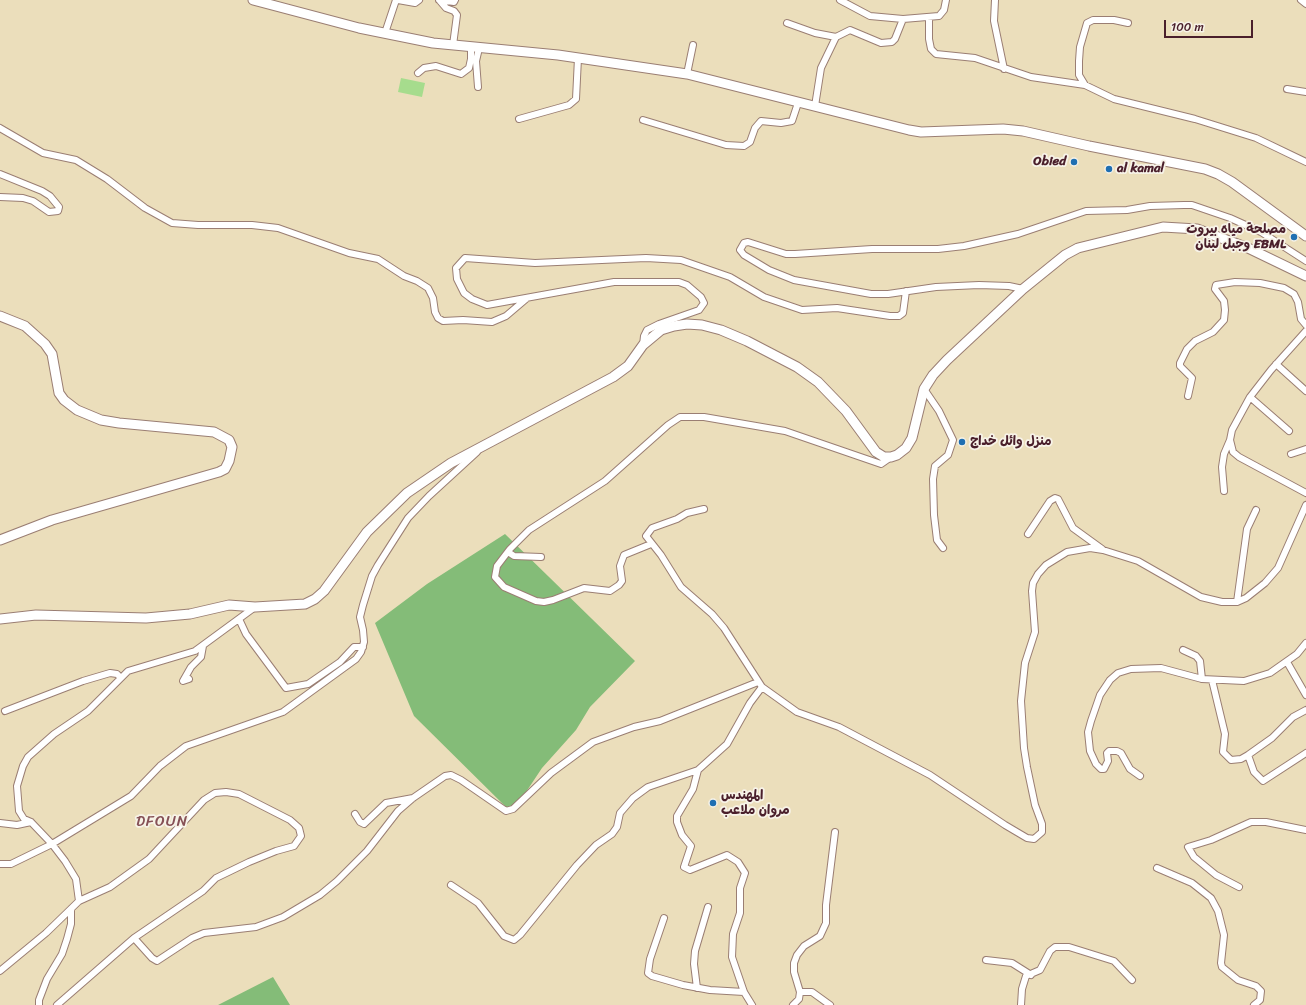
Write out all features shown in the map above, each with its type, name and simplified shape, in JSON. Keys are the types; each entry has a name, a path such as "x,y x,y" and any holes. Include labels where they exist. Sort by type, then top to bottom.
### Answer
{"street":[{"path":"253,0 385,33 453,45 578,58 687,74 909,130 922,132 1003,129 1024,131 1089,146 1205,169 1232,182 1306,236"},
{"path":"385,33 397,0 415,3 419,0"},
{"path":"440,1 454,2 455,0"},
{"path":"840,0 870,16 903,19 929,18 941,15 944,10 946,0"},
{"path":"995,0 994,21 1004,69"},
{"path":"1301,0 1306,4"},
{"path":"440,1 446,8 454,11 457,15 453,45"},
{"path":"929,18 929,39 931,49 936,54 975,58 1030,77 1085,85 1114,99 1195,119 1250,135 1306,162"},
{"path":"815,106 821,68 836,37 850,30 881,43 892,42 895,39 903,19"},
{"path":"1085,85 1079,75 1079,61 1080,47 1087,23 1093,20 1114,20 1128,23"},
{"path":"787,23 836,37"},
{"path":"687,74 693,45"},
{"path":"418,74 424,68 436,66 461,74 469,68 475,48"},
{"path":"475,48 478,86"},
{"path":"519,119 569,105 576,99 578,58"},
{"path":"1287,90 1306,92"},
{"path":"643,120 726,145 744,146 750,142 761,121 781,123 792,121 798,103"},
{"path":"0,128 43,153 76,160 107,179 145,208 172,223 198,226 252,225 278,228 349,253 378,259 404,276 417,280 428,288 433,298 435,312 438,318 443,321 463,320 492,322 506,316 526,298"},
{"path":"0,174 42,191 50,196 59,207 58,210 54,212 49,212 33,201 24,198 0,198"},
{"path":"1023,289 1009,286 936,286 888,294 871,294 794,280 768,270 742,253 740,250 744,243 748,242 786,254 885,248 938,249 970,245 1018,234 1086,211 1127,210 1150,206 1192,205 1230,218 1261,232 1306,261"},
{"path":"651,544 624,555 620,566 622,581 616,588 610,591 584,588 544,602 530,599 504,587 495,577 496,569 508,552 529,530 605,480 668,425 680,417 704,417 786,431 881,464 897,455 906,448 912,438 924,389 933,375 1023,289 1065,255 1078,248 1162,228 1197,229 1248,248 1306,276"},
{"path":"644,345 644,336 647,330 659,324 699,310 704,303 701,297 687,285 679,282 614,282 487,305 472,299 460,286 455,273 457,264 465,258 541,263 646,258 681,260 730,276 764,297 802,310 809,311 837,308 890,316 899,316 903,313 905,309 906,291"},
{"path":"1188,396 1192,378 1180,366 1180,363 1187,349 1195,341 1213,332 1224,320 1224,301 1215,289 1216,286 1235,282 1260,283 1284,288 1294,294 1298,302 1301,320 1306,325"},
{"path":"0,316 25,326 45,344 52,354 59,393 64,400 77,410 101,420 119,423 214,432 228,440 232,448 232,454 225,469 219,472 52,520 11,534 0,540"},
{"path":"0,619 36,615 146,618 190,614 228,605 256,607 305,604 315,599 324,591 367,532 407,493 451,463 613,376 628,366 644,345 661,330 687,324 702,325 747,341 797,367 818,382 846,411 876,452 884,457 891,457"},
{"path":"1224,491 1222,467 1224,454 1230,440 1232,430 1250,397 1276,364 1306,331"},
{"path":"1276,364 1306,391"},
{"path":"924,389 939,411 953,440 948,455 935,466 933,479 934,515 938,540 943,548"},
{"path":"1250,397 1289,431"},
{"path":"1230,440 1233,452 1238,457 1306,493"},
{"path":"0,864 11,864 52,844 131,796 160,766 186,746 283,712 356,658 363,647 363,630 360,617 369,584 378,564 412,514 481,448"},
{"path":"1291,454 1306,449"},
{"path":"1028,534 1050,501 1055,498 1058,499 1073,528 1103,550"},
{"path":"704,509 687,513 677,519 652,528 646,536 661,555 681,587 712,614 724,628 760,684 797,712 839,727 930,775 1004,825 1027,838 1034,839 1042,832 1042,824 1035,805 1027,767 1024,748 1022,701 1025,663 1035,632 1032,591 1033,583 1046,565 1067,552 1090,548 1103,550 1138,561 1201,597 1222,602 1237,602 1246,598 1265,583 1278,568 1306,505"},
{"path":"1237,602 1246,529 1256,510"},
{"path":"508,552 514,556 541,557"},
{"path":"79,901 76,879 52,844 31,822 27,822 22,816 17,800 19,778 28,757 54,734 88,711 128,671 195,651 256,607"},
{"path":"239,619 246,634 286,688 308,684 340,662 354,647 363,647"},
{"path":"1140,776 1130,769 1121,753 1117,751 1109,751 1107,753 1108,761 1104,769 1101,769 1096,764 1090,751 1088,732 1091,721 1100,696 1110,680 1118,673 1131,669 1161,668 1202,679 1244,681 1270,673 1287,662 1306,643"},
{"path":"189,679 183,681 191,667 201,657 203,646"},
{"path":"1184,650 1196,656 1200,661 1202,679"},
{"path":"1287,662 1306,695"},
{"path":"4,711 83,681 110,673 117,674 120,678"},
{"path":"1212,680 1225,734 1223,752 1231,760 1236,760 1248,755 1272,738 1293,716 1306,710"},
{"path":"451,885 478,903 504,936 514,940 520,935 596,845 612,834 617,827 620,813 633,798 648,787 698,770 727,744 760,684"},
{"path":"134,938 152,958 157,961 192,938 204,933 256,927 283,917 320,895 350,870 368,851 398,811 413,798 445,776 452,776 506,811 513,809 551,773 594,742 634,727 660,721 760,684"},
{"path":"1248,755 1254,772 1264,781 1306,753"},
{"path":"698,770 693,789 677,816 679,828 691,846 684,867 690,870 727,855 735,858 743,868 745,873 740,888 740,913 733,934 732,957 744,992 752,1005"},
{"path":"0,971 46,933 79,901 110,887 149,859 204,800 215,793 226,792 239,794 290,820 299,828 301,836 294,846 276,851 228,871 134,938 57,1005"},
{"path":"354,814 360,822 364,824 386,803 413,798"},
{"path":"0,823 17,825 31,822"},
{"path":"1239,887 1216,874 1194,857 1188,847 1211,840 1251,822 1266,822 1306,830"},
{"path":"793,1005 799,999 800,992 794,972 794,963 804,946 820,936 826,923 826,906 835,832"},
{"path":"1157,868 1192,883 1211,898 1218,911 1224,935 1221,963 1222,967 1238,980 1256,986 1261,991 1260,1000 1254,1005"},
{"path":"697,988 694,964 708,906"},
{"path":"39,1005 42,991 67,939 71,924 71,909"},
{"path":"664,918 649,964 648,974 697,988 744,992"},
{"path":"1021,1005 1026,976 1040,970 1050,951 1055,947 1069,947 1114,961 1132,980"},
{"path":"986,960 1012,963 1031,974"},
{"path":"800,992 812,992 830,1005"}],"green space":[{"path":"401,78 425,83 422,97 398,92"},
{"path":"505,534 635,661 590,707 576,730 542,768 512,813 414,716 375,623 427,584"},
{"path":"273,977 290,1005 218,1005"}],"place":[{"name":"Obied","path":"1074,162"},
{"name":"al kamal","path":"1109,169"},
{"name":"مصلحة مياه بيروت وجبل لبنان EBML","path":"1294,237"},
{"name":"منزل وائل خداج","path":"962,442"},
{"name":"المهندس مروان ملاعب","path":"713,803"}],"district":[{"name":"DFOUN","path":"162,822"}]}
